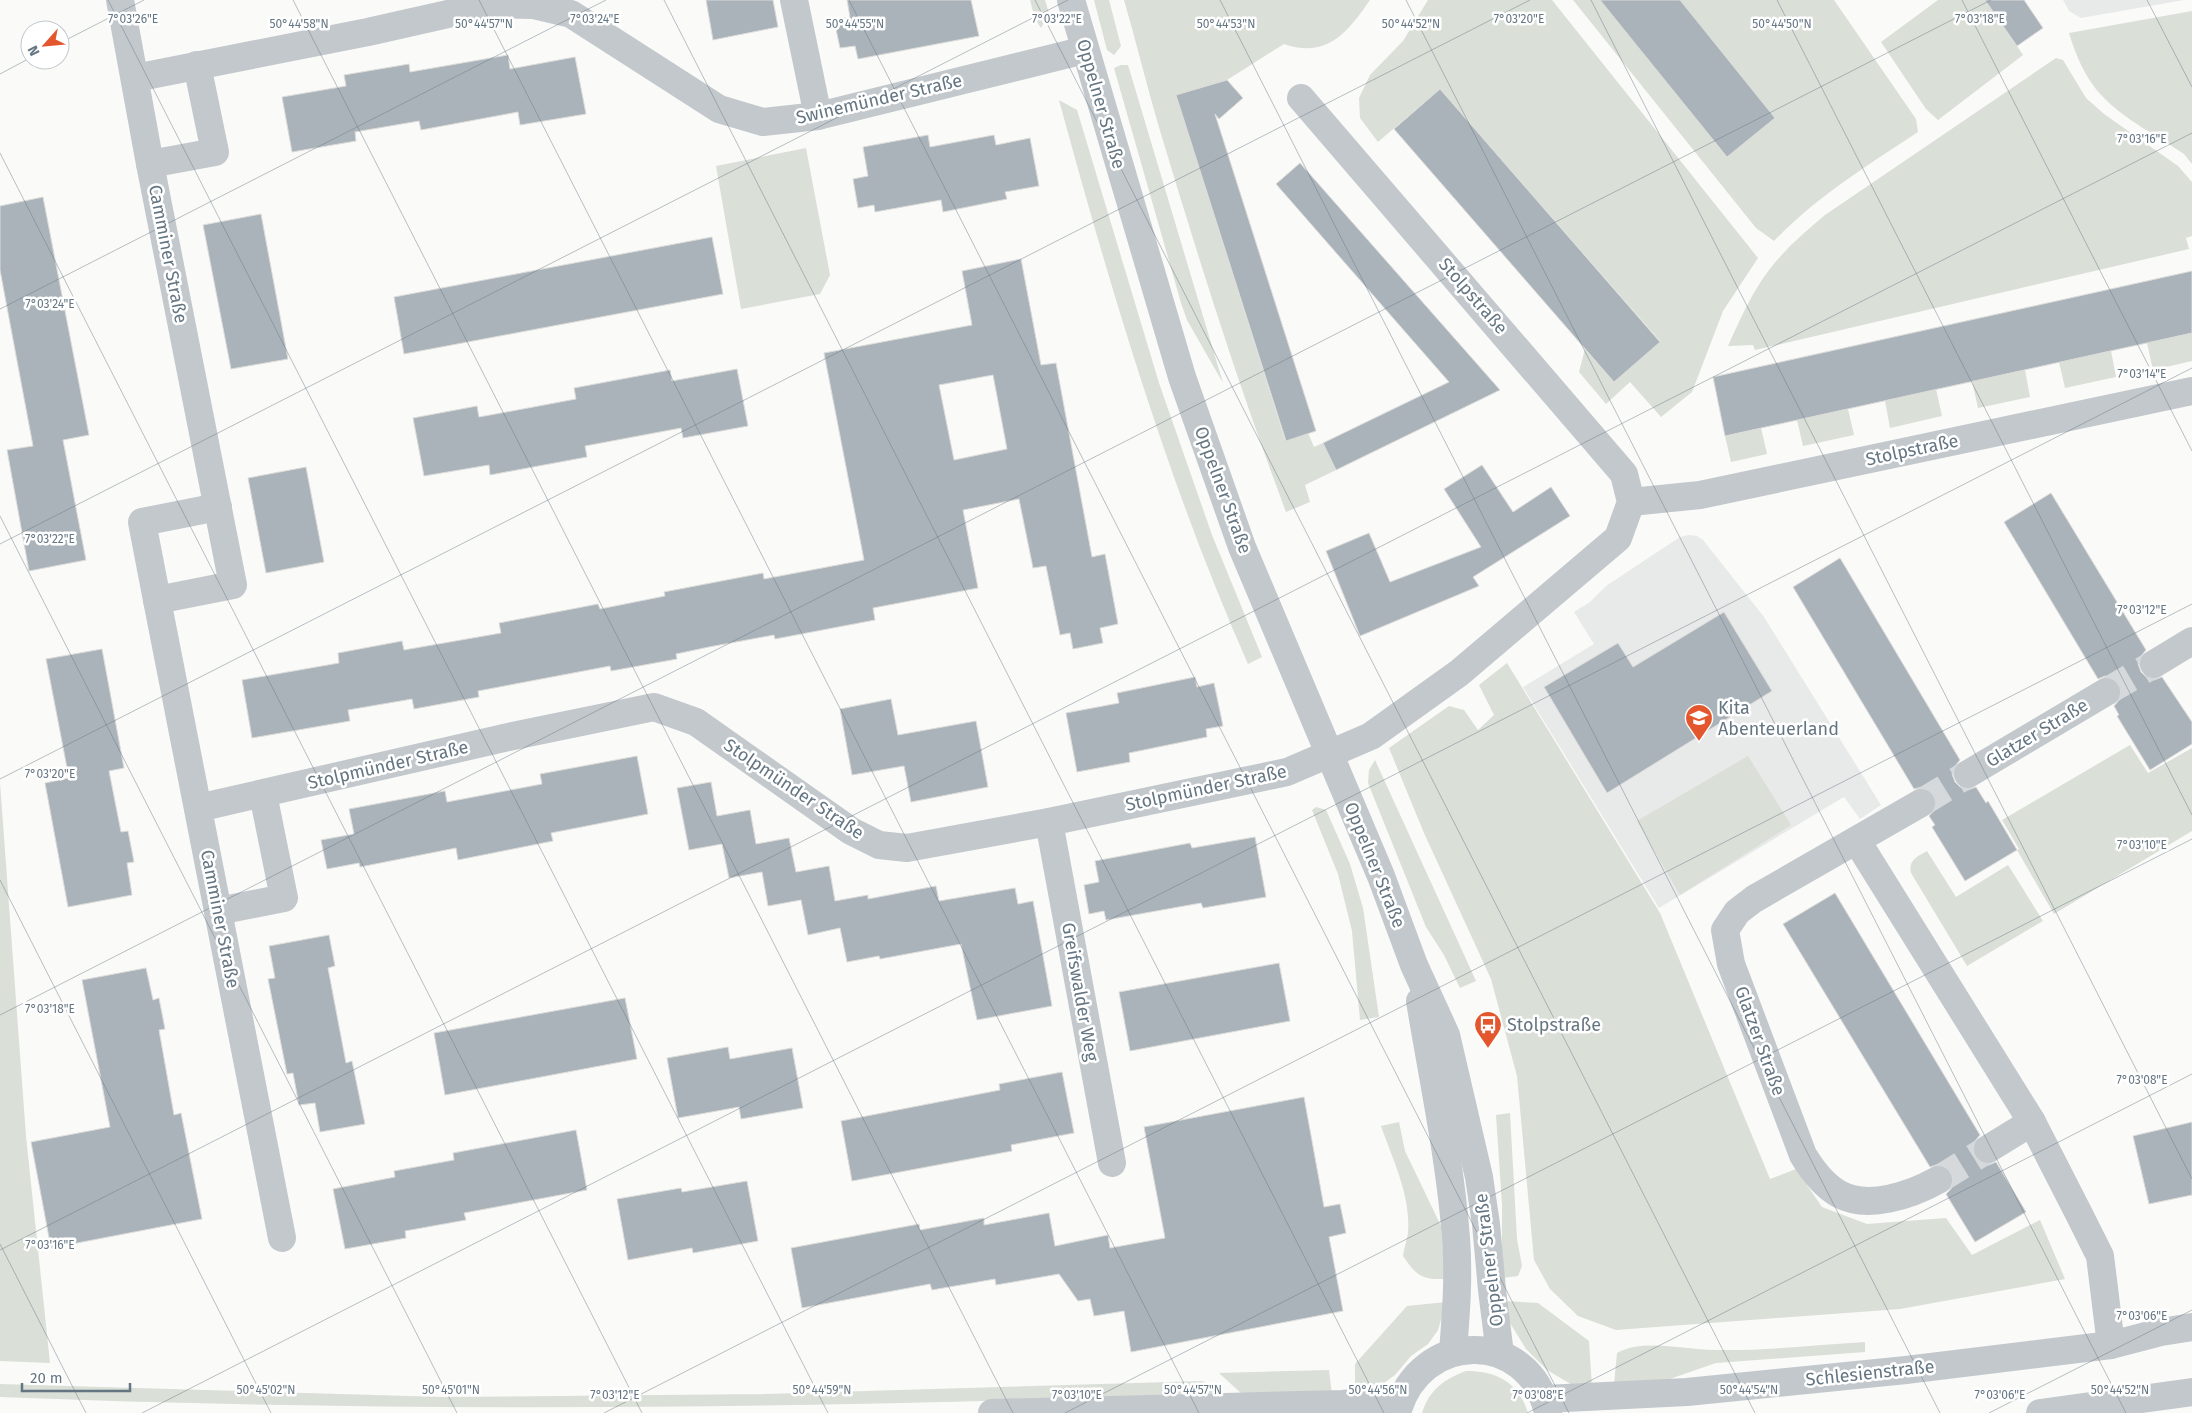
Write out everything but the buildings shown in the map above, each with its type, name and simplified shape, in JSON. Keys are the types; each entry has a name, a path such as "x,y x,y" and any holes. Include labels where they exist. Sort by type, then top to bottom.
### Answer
{"street":[{"name":"Camminer Straße","path":"120,0 150,164 233,585 157,600"},
{"path":"794,0 818,116"},
{"name":"Oppelner Straße","path":"1071,0 1182,377 1242,547 1381,876 1414,965 1446,1035 1469,1131 1486,1224 1500,1354"},
{"name":"Swinemünder Straße","path":"135,78 368,32 492,4 533,5 571,14 719,109 763,122 818,116 1085,50"},
{"path":"150,164 215,152 197,66"},
{"name":"Stolpstraße","path":"1301,98 1624,474 1631,502 1700,495 2192,391"},
{"path":"1330,754 1370,736 1460,673 1618,538 1631,502"},
{"name":"Camminer Straße","path":"218,508 142,522 282,1238"},
{"path":"2154,664 2192,642"},
{"name":"Glatzer Straße","path":"1968,774 2106,692"},
{"name":"Stolpmünder Straße","path":"198,808 513,736 654,707 696,722 851,831 879,844 907,848 1049,822 1287,772 1330,754"},
{"path":"218,911 284,898 263,794"},
{"name":"Glatzer Straße","path":"1921,803 1754,899 1737,912 1725,930 1731,964 1802,1155 1817,1176 1839,1195 1867,1202 1918,1192 1938,1180"},
{"name":"Greifswalder Weg","path":"1049,822 1112,1163"},
{"path":"1857,841 2032,1122 2100,1256 2111,1346"},
{"name":"Oppelner Straße","path":"1414,965 1450,1188 1456,1238 1458,1290 1453,1352"},
{"path":"1988,1149 2032,1122"},
{"name":"Schlesienstraße","path":"1546,1406 1906,1370 2111,1346 2161,1332 2192,1327"},
{"path":"992,1413 1342,1404 1399,1406 1413,1378 1431,1362 1453,1352 1476,1350 1500,1354 1519,1365 1534,1380 1546,1406"},
{"path":"2040,1413 2192,1392"}],"shaded area":[{"path":"1030,0 1045,0 1049,13 1041,28 1035,19"},
{"path":"1094,0 1109,0 1121,46 1114,55 1107,50"},
{"path":"1124,0 1370,0 1353,22 1335,40 1312,48 1299,48 1284,44 1227,80 1176,95 1285,440 1308,433 1314,447 1323,443 1336,470 1305,485 1310,502 1286,512 1251,416 1203,270 1158,124"},
{"path":"1428,0 1552,0 1758,258 1723,311 1692,392 1661,417 1630,382 1606,404 1579,372 1585,349 1614,382 1660,341 1440,89 1378,142 1360,118 1359,98 1370,75 1403,41"},
{"path":"1573,0 1600,0 1727,157 1775,118 1680,0 1834,0 1916,119 1918,132 1825,196 1774,241 1756,228"},
{"path":"1938,0 1998,0 1995,14 2023,55 1938,120 1926,109 1881,42"},
{"path":"2063,0 2184,0 2081,18 2069,11"},
{"path":"2192,11 2192,164 2184,154 2131,120 2103,97 2082,67 2069,33"},
{"path":"2056,58 2063,60 2086,98 2104,114 2178,166 2192,182 2192,236 2186,238 2189,249 1755,350 1753,345 1728,346 1755,291 1767,273 1790,246 1807,230 1825,215"},
{"path":"1128,65 1223,383 1187,320 1181,303 1114,68"},
{"path":"1059,100 1077,110 1159,383 1212,535 1262,657 1248,664 1192,526 1143,386 1099,243"},
{"path":"806,148 830,275 820,294 741,309 716,166"},
{"path":"2192,333 2192,361 2153,370 2147,343"},
{"path":"2111,351 2116,377 2065,388 2059,362"},
{"path":"2025,370 2030,397 1978,408 1972,381"},
{"path":"1936,389 1942,416 1890,428 1885,401"},
{"path":"1848,409 1854,435 1803,446 1797,420"},
{"path":"1761,428 1767,454 1731,462 1725,436"},
{"name":"Kita Abenteuerland","path":"1697,536 1703,540 1764,617 1881,805 1860,819 1844,797 1659,908 1523,687 1594,644 1574,612 1590,602 1606,586 1680,537"},
{"path":"1507,663 1660,913 1770,1179 1796,1169 1822,1207 1867,1224 1946,1218 1972,1255 2040,1220 2065,1279 1900,1309 1616,1330 1578,1316 1550,1289 1534,1260 1517,1076 1491,979 1424,833 1389,748 1449,706 1464,710 1478,730 1494,715 1479,685"},
{"path":"2130,745 2148,773 2192,748 2192,831 2054,914 2002,820"},
{"path":"1748,756 1791,825 1680,895 1637,821"},
{"path":"1375,760 1476,981 1460,988 1444,955 1426,927 1368,783 1369,770"},
{"path":"0,783 26,1136 50,1363 0,1361"},
{"path":"1316,807 1326,810 1350,864 1363,908 1379,1017 1360,1020 1352,931 1338,874 1312,810"},
{"path":"1927,851 1956,897 2008,865 2043,921 1967,966 1911,873 1912,862"},
{"path":"1510,1113 1517,1239 1522,1266 1518,1276 1502,1278 1502,1205 1496,1115"},
{"path":"1399,1122 1405,1151 1441,1226 1445,1279 1420,1275 1403,1256 1408,1233 1407,1205 1400,1178 1381,1126"},
{"path":"1505,1301 1538,1303 1589,1341 1592,1388 1574,1386 1547,1370 1526,1349 1510,1323"},
{"path":"1446,1302 1438,1330 1428,1344 1411,1356 1395,1375 1373,1391 1355,1394 1355,1364 1407,1306"},
{"path":"1865,1342 1865,1352 1716,1363 1661,1382 1614,1385 1617,1353 1639,1346 1652,1345 1703,1350 1733,1350"},
{"path":"1329,1370 1332,1395 1243,1395 1219,1373"},
{"path":"1466,1371 1487,1373 1505,1380 1518,1393 1528,1413 1422,1413 1429,1398 1438,1386"},
{"path":"1203,1381 1222,1393 917,1403 611,1407 305,1405 0,1397 0,1384 443,1397 765,1394"}],"tunnel":[{"path":"2106,692 2154,664"},
{"path":"1921,803 1968,774"},
{"path":"1938,1180 1988,1149"}],"place":[{"name":"Kita Abenteuerland","path":"1699,742"},
{"name":"Stolpstraße","path":"1488,1049"}]}
